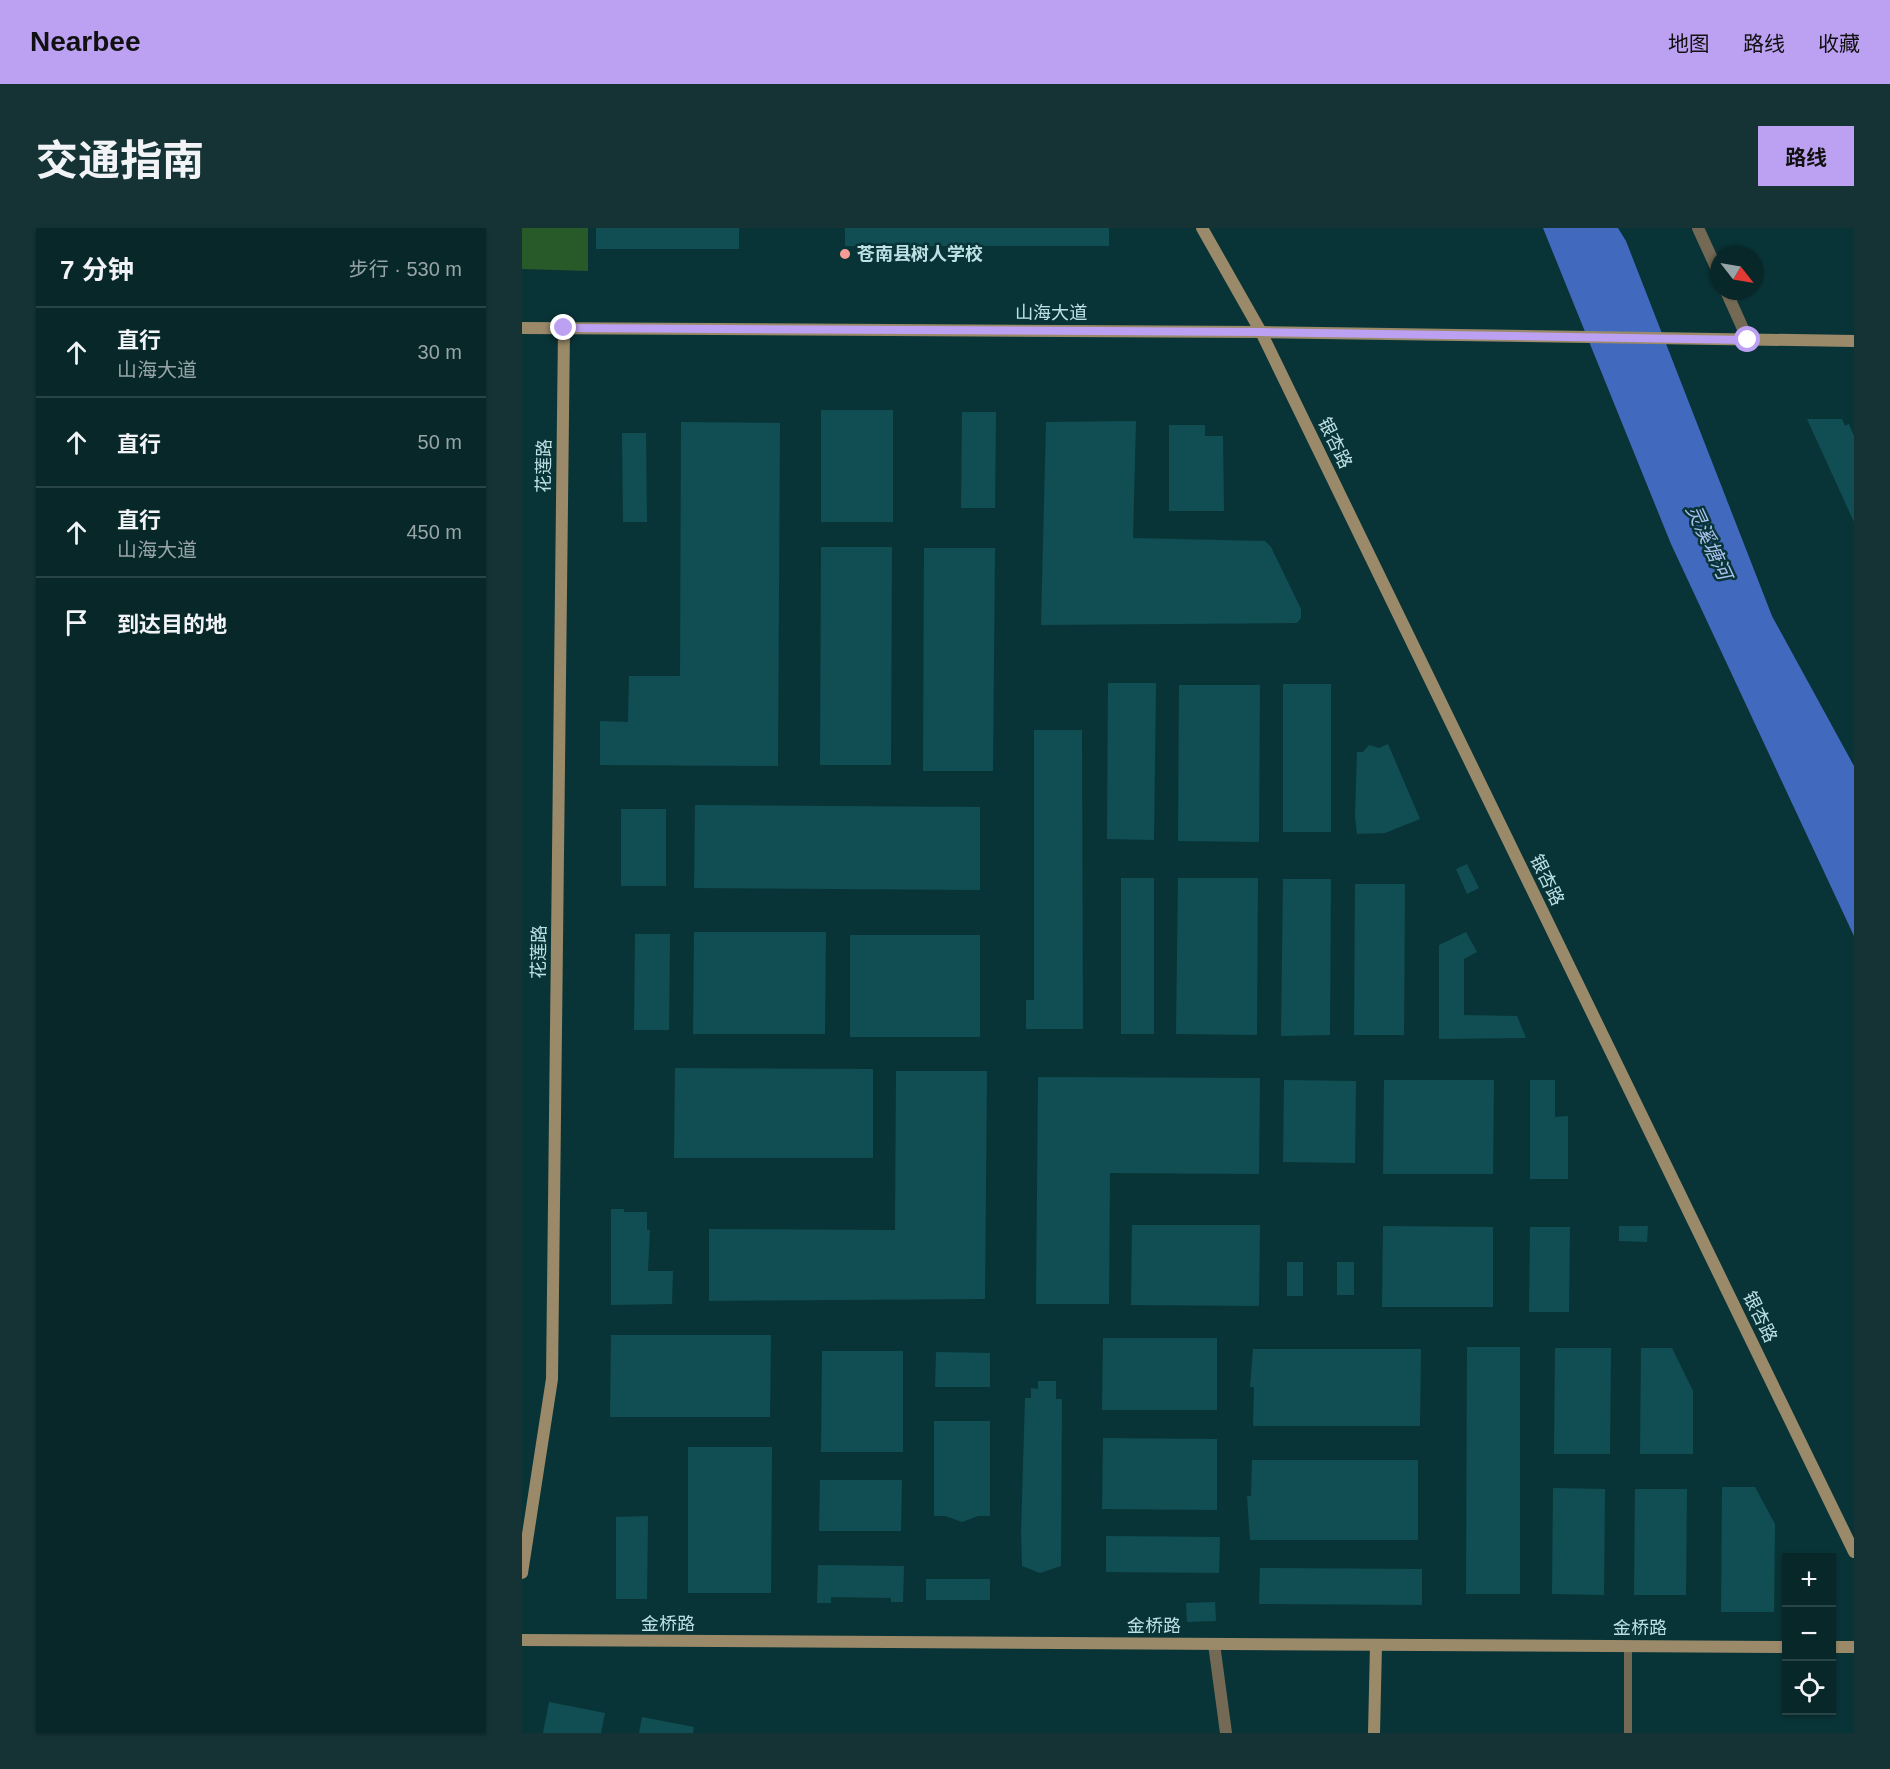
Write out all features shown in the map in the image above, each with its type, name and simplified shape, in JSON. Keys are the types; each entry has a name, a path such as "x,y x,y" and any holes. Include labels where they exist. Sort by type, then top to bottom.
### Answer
{"street":[{"name":"银杏路","path":"1202,228 1261,332 1854,1552"},
{"path":"1698,228 1710,254"},
{"path":"1730,300 1748,340 1854,341"},
{"name":"山海大道","path":"522,328 1261,332 1748,340"},
{"name":"花莲路","path":"522,1573 552,1379 564,328"},
{"name":"金桥路","path":"522,1640 1782,1647"},
{"path":"1214,1644 1226,1733"},
{"path":"1374,1733 1376,1645"},
{"path":"1836,1647 1854,1647"}],"lane":[{"path":"1628,1646 1628,1733"}],"green space":[{"path":"522,228 588,228 588,271 522,269"}],"water":[{"name":"灵溪塘河","path":"1543,228 1618,228 1626,241 1772,616 1854,766 1854,936 1671,544"}],"building":[{"path":"596,228 739,228 739,249 596,249"},
{"path":"845,228 1109,228 1109,246 845,246"},
{"path":"821,410 893,410 893,522 821,522"},
{"path":"962,412 996,412 995,508 961,508"},
{"path":"1807,419 1842,419 1845,426 1849,424 1854,436 1854,522"},
{"path":"1136,421 1133,538 1265,541 1271,547 1301,609 1301,618 1297,623 1041,625 1046,422"},
{"path":"681,422 780,423 778,766 600,765 600,721 628,722 629,676 680,676"},
{"path":"1169,425 1205,425 1205,436 1223,436 1224,511 1169,511"},
{"path":"622,433 646,433 647,522 623,522"},
{"path":"821,547 892,547 891,765 820,765"},
{"path":"924,548 995,548 993,771 923,771"},
{"path":"1108,683 1156,683 1154,840 1107,839"},
{"path":"1283,684 1331,684 1331,832 1283,832"},
{"path":"1179,685 1260,685 1259,842 1178,841"},
{"path":"1034,730 1082,730 1083,1029 1026,1029 1026,1000 1034,1000"},
{"path":"1388,744 1420,819 1385,833 1357,834 1355,817 1357,752 1363,752 1369,745 1379,748"},
{"path":"695,805 980,807 980,890 694,888"},
{"path":"621,809 666,809 666,886 621,886"},
{"path":"1467,864 1479,888 1467,894 1456,869"},
{"path":"1121,878 1154,878 1154,1034 1121,1034"},
{"path":"1178,878 1258,878 1257,1035 1176,1034"},
{"path":"1283,879 1331,879 1330,1035 1281,1036"},
{"path":"1355,884 1405,884 1404,1035 1354,1035"},
{"path":"694,932 826,932 825,1034 693,1034"},
{"path":"1466,932 1477,952 1464,959 1464,1015 1517,1016 1526,1038 1439,1039 1439,945"},
{"path":"635,934 670,934 669,1030 634,1030"},
{"path":"850,935 980,935 980,1037 850,1037"},
{"path":"675,1068 873,1069 873,1158 674,1158"},
{"path":"896,1071 987,1071 985,1299 709,1301 709,1229 895,1230"},
{"path":"1038,1077 1260,1078 1259,1174 1110,1173 1109,1304 1036,1304"},
{"path":"1284,1080 1356,1081 1355,1163 1283,1162"},
{"path":"1384,1080 1494,1080 1493,1174 1383,1174"},
{"path":"1530,1080 1555,1080 1555,1117 1568,1116 1568,1179 1530,1179"},
{"path":"611,1209 624,1209 624,1212 647,1212 647,1230 650,1230 648,1271 673,1271 672,1304 611,1305"},
{"path":"1132,1225 1260,1225 1259,1306 1131,1305"},
{"path":"1383,1226 1493,1227 1493,1307 1382,1307"},
{"path":"1619,1226 1648,1226 1647,1242 1619,1241"},
{"path":"1530,1227 1570,1227 1569,1312 1529,1312"},
{"path":"1287,1262 1303,1262 1303,1296 1287,1296"},
{"path":"1337,1262 1354,1262 1354,1295 1337,1295"},
{"path":"611,1335 771,1335 770,1417 610,1417"},
{"path":"1103,1338 1217,1338 1217,1410 1102,1410"},
{"path":"1467,1347 1520,1347 1520,1594 1466,1594"},
{"path":"1555,1348 1611,1348 1610,1454 1554,1454"},
{"path":"1641,1348 1672,1348 1693,1391 1693,1454 1640,1454"},
{"path":"1253,1349 1421,1349 1420,1426 1253,1426 1254,1387 1250,1387"},
{"path":"822,1351 903,1351 903,1452 821,1452"},
{"path":"936,1352 990,1353 990,1387 935,1387"},
{"path":"1038,1381 1056,1381 1056,1399 1062,1399 1061,1566 1040,1573 1022,1566 1021,1533 1025,1398 1031,1398 1031,1388 1038,1389"},
{"path":"934,1421 990,1421 990,1516 978,1516 962,1522 945,1516 934,1516"},
{"path":"1103,1438 1217,1439 1217,1510 1102,1509"},
{"path":"688,1447 772,1447 771,1593 688,1593"},
{"path":"1252,1460 1418,1460 1418,1540 1250,1540 1247,1496 1251,1496"},
{"path":"820,1480 902,1480 901,1531 819,1531"},
{"path":"1722,1487 1755,1487 1775,1524 1774,1612 1721,1612"},
{"path":"1553,1488 1605,1489 1604,1595 1552,1594"},
{"path":"1635,1489 1687,1489 1686,1595 1634,1595"},
{"path":"648,1516 647,1599 616,1599 616,1517"},
{"path":"1106,1536 1220,1537 1219,1573 1106,1572"},
{"path":"818,1565 904,1566 903,1602 891,1602 891,1598 831,1597 831,1603 817,1603"},
{"path":"1260,1568 1422,1569 1422,1605 1259,1604"},
{"path":"926,1579 990,1579 990,1600 926,1600"},
{"path":"1215,1602 1216,1621 1187,1622 1186,1603"},
{"path":"549,1702 605,1713 601,1733 543,1733"},
{"path":"642,1717 694,1727 693,1733 639,1733"}],"place":[{"name":"苍南县树人学校","path":"845,254"}],"route":[{"path":"564,328 1261,332 1748,340"}]}
